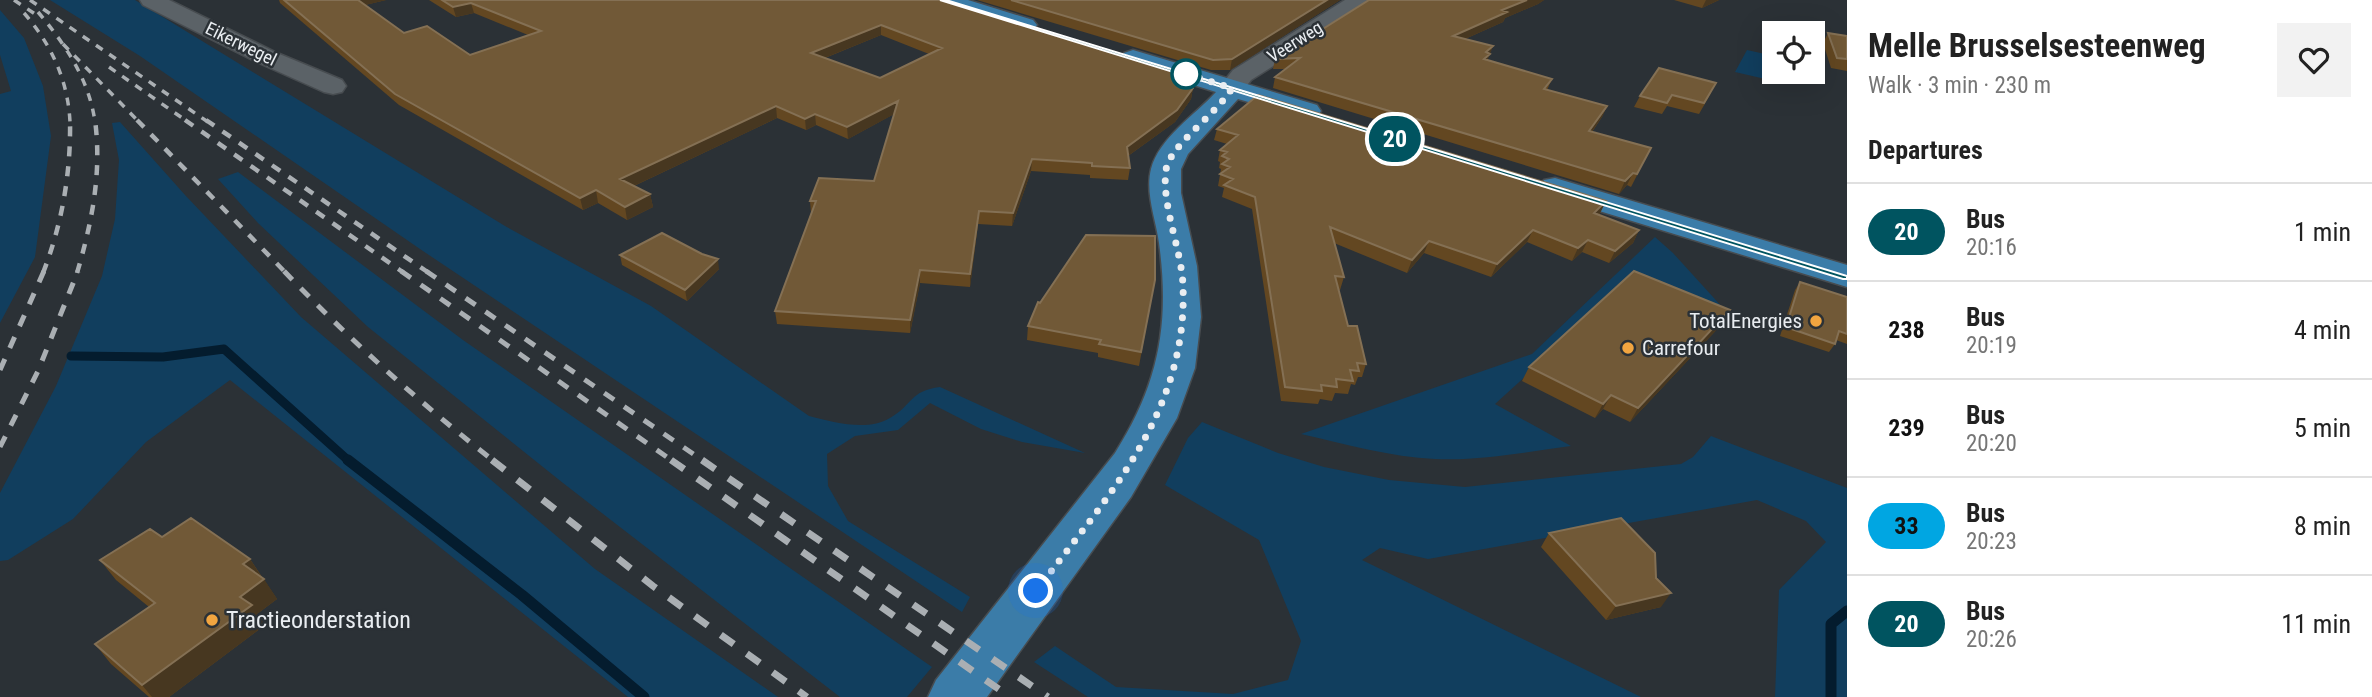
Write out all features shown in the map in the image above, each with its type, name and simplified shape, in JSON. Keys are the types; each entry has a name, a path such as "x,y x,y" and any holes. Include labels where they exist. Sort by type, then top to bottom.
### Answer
{"main road":[{"path":"944,0 1049,33"},
{"path":"1116,53 1334,120"},
{"path":"955,697 1119,481 1159,415 1175,367 1182,323 1183,284 1168,201 1166,169 1174,153 1223,102 1232,88"},
{"path":"1522,177 1847,276"}],"street":[{"name":"Eikerwegel","path":"152,0 268,58 332,86"},
{"name":"Veerweg","path":"1232,88 1242,75 1361,0"}],"shaded area":[{"path":"50,0 135,0 505,226 651,306 809,416 861,425 881,422 922,392 940,387 1085,453 1022,442 981,429 930,403 898,430 855,436 827,454 828,486 848,521 970,597 962,612 420,249 140,56"},
{"path":"0,10 24,38 43,86 51,136 35,257 0,323 0,94 11,91 0,55"},
{"path":"1747,50 1762,53 1762,78 1735,72"},
{"path":"120,122 301,317 595,569 778,697 628,697 230,380 146,442 73,519 8,560 0,561 0,493 56,386 102,276 115,219 119,160 112,123"},
{"path":"238,172 463,340 932,667 907,697 840,697 563,483 368,327 258,223 218,179"},
{"path":"1655,237 1733,319 1722,324 1627,284 1495,404 1571,446 1486,457 1435,459 1385,453 1301,434 1532,354"},
{"path":"1202,422 1278,453 1324,467 1389,480 1465,487 1681,464 1693,457 1711,436 1847,488 1847,697 1775,697 1779,590 1826,542 1806,521 1757,500 1428,559 1380,548 1362,560 1641,697 1088,697 1034,662 1055,646 1116,687 1233,694 1288,680 1301,641 1259,540 1165,485 1188,438"}],"building":[{"path":"284,0 358,0 404,33 427,26 470,55 541,31 471,3 453,7 442,0 943,0 1183,73 1193,88 1177,110 1127,147 1130,168 1032,159 1013,213 979,211 970,274 920,270 910,320 775,311 816,201 810,201 819,178 874,181 898,101 847,127 815,114 805,119 776,106 620,179 650,194 625,207 596,190 580,198 395,94","holes":["881,25 942,48 880,78 811,53"]},
{"path":"1011,0 1327,0 1232,59 1213,60"},
{"path":"1369,0 1527,0 1453,36 1493,46 1486,52 1490,54 1484,59 1552,79 1544,89 1607,106 1589,131 1651,148 1637,174 1633,173 1625,181 1275,77 1300,58 1275,59"},
{"path":"1828,33 1847,36 1847,59 1837,58"},
{"path":"1659,68 1716,83 1704,103 1672,95 1667,103 1640,96"},
{"path":"1258,95 1606,201 1594,213 1639,230 1615,251 1588,240 1578,248 1533,230 1497,264 1429,241 1412,260 1330,227 1344,277 1335,276 1348,326 1357,326 1366,364 1357,363 1359,371 1350,370 1353,381 1336,379 1337,387 1321,385 1322,391 1285,387 1255,197 1224,185 1233,179 1220,174 1230,167 1222,164 1229,159 1222,156 1227,152 1220,150 1238,135 1217,129"},
{"path":"662,233 702,254 718,259 685,290 620,255"},
{"path":"1086,235 1155,236 1155,280 1141,352 1099,344 1101,340 1028,326 1038,302 1040,303"},
{"name":"Carrefour","path":"1634,271 1730,310 1638,408 1611,395 1603,404 1529,367"},
{"name":"TotalEnergies","path":"1800,282 1847,297 1847,334 1839,331 1835,344 1786,327"},
{"name":"Tractieonderstation","path":"191,518 250,559 243,564 264,579 240,597 252,605 142,685 95,644 155,603 100,560 150,529 162,537"},
{"path":"1621,518 1655,553 1656,578 1671,593 1616,606 1549,533"}],"waterway":[{"path":"71,356 163,357 224,349 350,462"},
{"path":"348,460 522,595 644,697"},
{"path":"1831,697 1831,624 1847,611"}],"railway":[{"path":"14,0 38,16"},
{"path":"30,0 208,122"},
{"path":"38,12 74,63 87,91 95,122"},
{"path":"24,13 50,50 62,77 70,121"},
{"path":"63,44 139,122"},
{"path":"109,67 188,122"},
{"path":"77,273 94,197 97,159 95,120"},
{"path":"137,120 286,273"},
{"path":"185,120 404,273"},
{"path":"206,120 429,273"},
{"path":"43,273 64,198 70,121"},
{"path":"0,370 44,271"},
{"path":"0,447 38,371 78,271"},
{"path":"284,271 386,370 495,462"},
{"path":"401,271 674,462"},
{"path":"426,271 705,462"},
{"path":"492,460 653,586 807,697"},
{"path":"671,460 1010,697"},
{"path":"702,460 1048,697"}],"bus line":[{"name":"20","path":"944,0 1847,276"}],"place":[{"name":"TotalEnergies","path":"1816,321"},
{"name":"Carrefour","path":"1628,348"},
{"name":"Tractieonderstation","path":"212,620"}],"route":[{"path":"1036,591 1128,467 1159,415 1175,367 1182,323 1183,284 1168,201 1166,169 1174,153 1223,102 1232,88 1186,74"}]}
